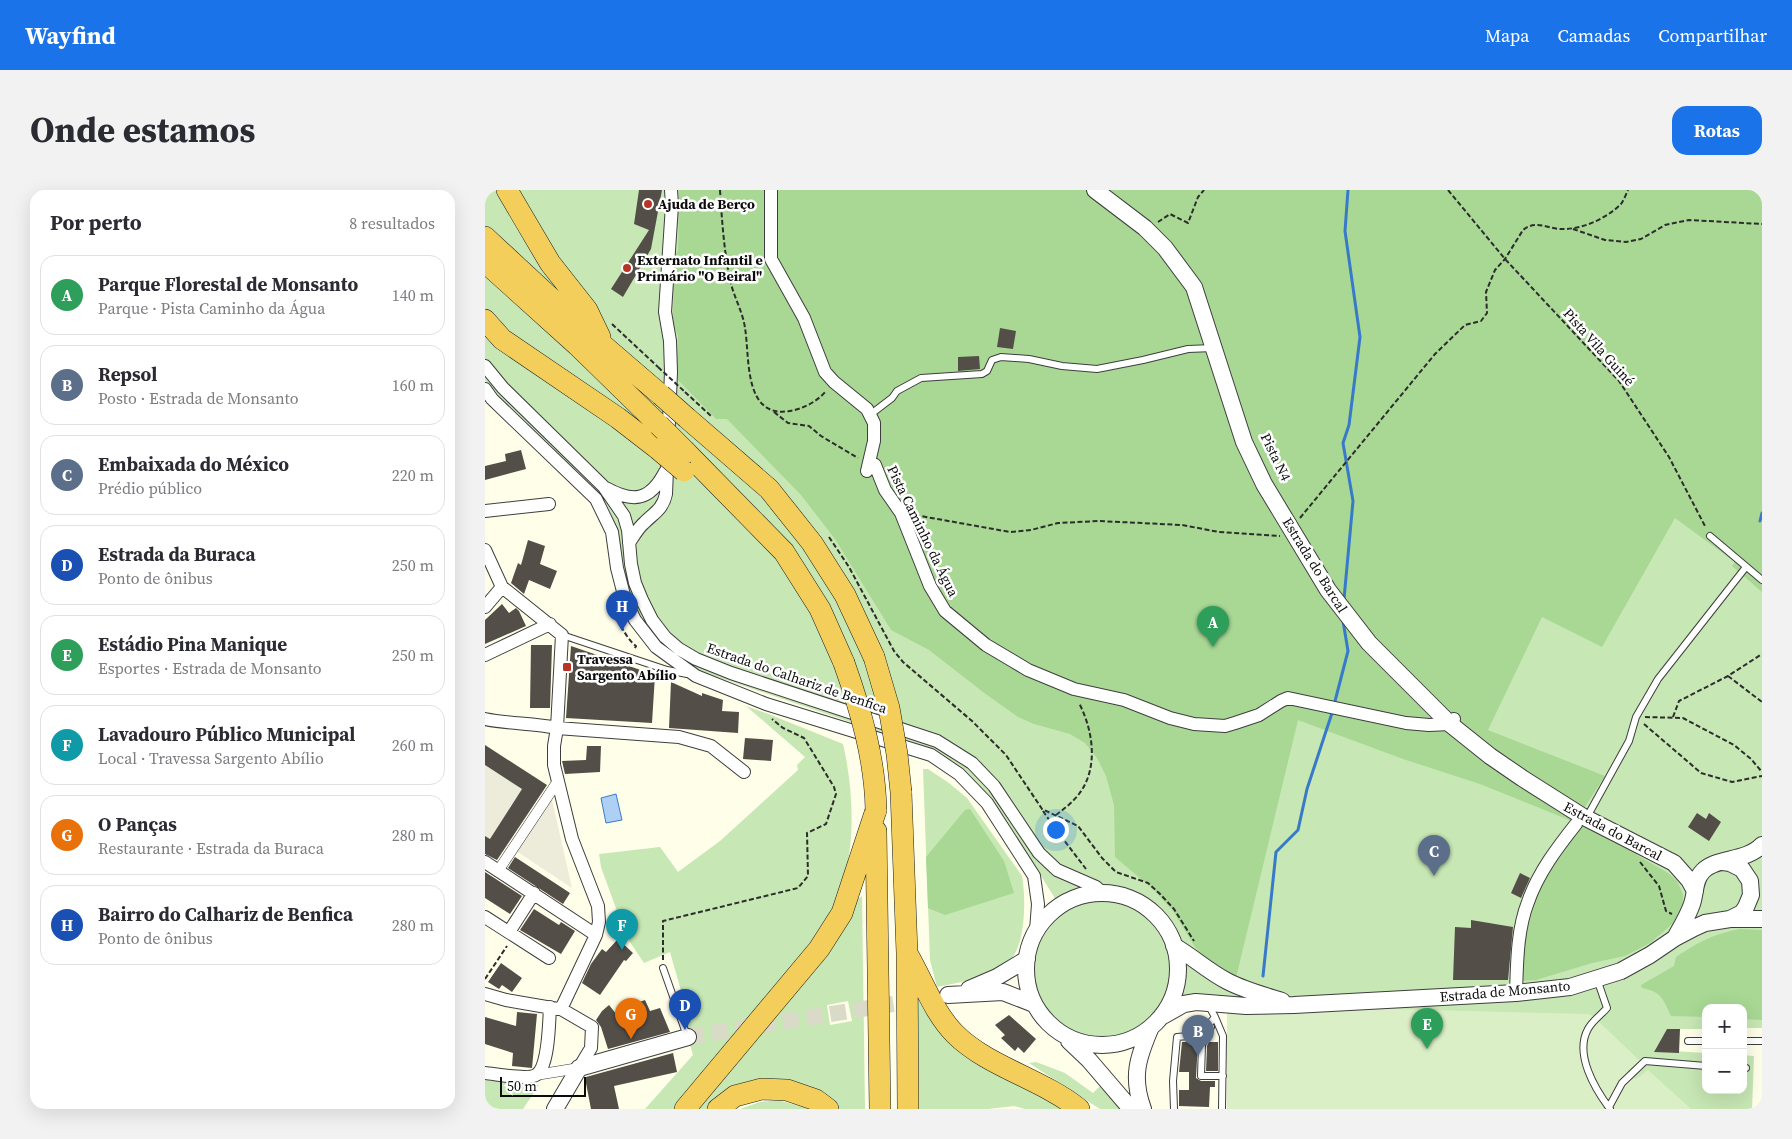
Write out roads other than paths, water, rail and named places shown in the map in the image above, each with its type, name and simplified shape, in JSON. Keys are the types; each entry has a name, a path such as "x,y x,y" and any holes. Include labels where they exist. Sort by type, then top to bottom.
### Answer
{"highway":[{"path":"507,190 550,263 587,310 606,349"},
{"path":"485,238 580,337 659,425 674,460"},
{"path":"485,262 580,337 606,349 769,489 812,543 845,595 874,657 889,708 897,754 901,792 907,953 908,1109"},
{"path":"485,320 502,339 618,418 674,460 720,487 784,552 820,610 844,662 860,710 871,756 876,810 880,1109"},
{"path":"685,1109 819,949 842,913 876,810"},
{"path":"907,953 934,1005 954,1033 986,1056 1058,1093 1079,1109"},
{"path":"718,1109 735,1096 762,1089 787,1090 816,1100 828,1109"}],"street":[{"path":"629,543 642,524 661,509 674,460 670,341 665,312 672,205 671,190"},
{"path":"771,190 771,259 804,318 825,372 834,382 865,406 871,414"},
{"name":"Estrada do Barcal","path":"1095,190 1145,228 1165,248 1194,287 1244,442 1264,484 1328,590 1369,644 1452,721 1522,778 1581,821 1674,864"},
{"name":"Estrada do Calhariz de Benfica","path":"485,366 503,388 604,487 624,516 628,530 635,583 652,620 679,649 696,659 731,673 937,741 972,763 994,786 1039,853 1057,870 1100,890"},
{"path":"503,388 487,398 596,499 612,532 622,589 635,620 648,639 696,676 766,704 931,755 959,774 987,803 1034,876 1038,904 1036,931"},
{"name":"Pista Caminho da Água","path":"871,414 875,432 868,466 875,464 885,490 901,513 930,586 945,611 986,645 1028,670 1074,689 1124,700 1170,718 1194,724 1225,726 1259,714 1288,698 1406,723 1429,725 1452,721"},
{"path":"604,487 618,495 631,498 649,493 658,485 674,460"},
{"path":"485,511 549,504"},
{"path":"486,553 502,587 562,635 554,765 567,840 599,906 597,935 555,1008 545,1060 542,1068 536,1075"},
{"path":"485,607 502,587"},
{"path":"485,654 550,624"},
{"path":"485,718 511,724 679,737 711,746 744,772"},
{"path":"498,871 558,781"},
{"path":"1516,993 1517,955 1527,902 1556,849 1581,821"},
{"name":"Estrada de Monsanto","path":"1675,938 1685,920 1695,893 1696,884 1703,870 1720,863 1735,860 1760,847"},
{"name":"Estrada de Monsanto","path":"1156,1022 1185,1004 1208,1002 1246,1006 1294,1005 1516,993 1570,987 1621,971 1654,953 1675,938 1705,923 1726,919 1742,912 1750,901 1751,884 1760,847"},
{"path":"485,862 597,935"},
{"path":"1674,864 1692,866 1730,863 1742,869 1751,884 1754,894 1762,904"},
{"path":"1674,864 1689,880 1703,911 1712,917 1762,919"},
{"path":"1131,1109 1089,1060 1045,1018 1034,1004 1026,974 1030,945 1036,931 1044,920 1065,903 1100,890 1130,899 1153,912 1169,934 1177,961 1175,990 1169,1004 1156,1022 1139,1055 1136,1068 1143,1109"},
{"path":"511,934 534,894"},
{"path":"485,917 549,958"},
{"name":"Estrada de Monsanto","path":"1174,946 1228,982 1294,1005"},
{"path":"1027,959 997,977 954,994 1003,992 1034,1004"},
{"path":"485,994 506,1000 555,1008 592,1027 593,1038 591,1048 555,1109"},
{"path":"1062,1034 1081,1043 1111,1045 1139,1036 1156,1022"},
{"path":"485,1073 526,1076 579,1068 688,1037"}],"lane":[{"path":"871,414 892,398 897,391 912,382 931,376 982,374 987,371 992,360 1001,357 1097,369 1188,349 1213,348"},
{"path":"1710,536 1762,580"},
{"path":"1581,821 1629,740 1636,718 1658,679 1746,566"},
{"path":"562,635 667,670 696,676"},
{"path":"663,968 688,1037"},
{"path":"1597,979 1607,1008 1588,1029 1584,1044 1585,1061 1590,1077 1609,1108"},
{"path":"1208,1002 1223,1036 1222,1109"},
{"path":"1215,1017 1203,1045 1201,1076 1223,1076"},
{"path":"1174,1109 1173,1081 1177,1037 1201,1036 1215,1017"},
{"path":"1688,1041 1702,1041"},
{"path":"1747,1041 1762,1041"},
{"path":"1609,1108 1621,1083 1645,1062 1702,1066"}],"water":[{"path":"616,794 622,820 606,823 601,798"}],"waterway":[{"path":"1344,599 1353,501 1343,443 1349,425 1360,337 1345,231 1348,190"},
{"path":"1760,521 1762,513"},
{"path":"1334,705 1348,651 1343,621"},
{"path":"1263,976 1276,852 1298,830 1307,789 1332,713"}],"tunnel":[{"path":"688,1037 918,1000"}],"place":[{"name":"Ajuda de Berço","path":"648,204"},
{"name":"Externato Infantil e Primário \"O Beiral\"","path":"627,268"},
{"name":"Bairro do Calhariz de Benfica","path":"622,631"},
{"name":"Parque Florestal de Monsanto","path":"1213,647"},
{"name":"Travessa Sargento Abílio","path":"567,667"},
{"name":"Embaixada do México","path":"1434,876"},
{"name":"Lavadouro Público Municipal","path":"622,950"},
{"name":"Estrada da Buraca","path":"685,1030"},
{"name":"O Panças","path":"631,1039"},
{"name":"Estádio Pina Manique","path":"1427,1049"},
{"name":"Repsol","path":"1198,1056"}]}
